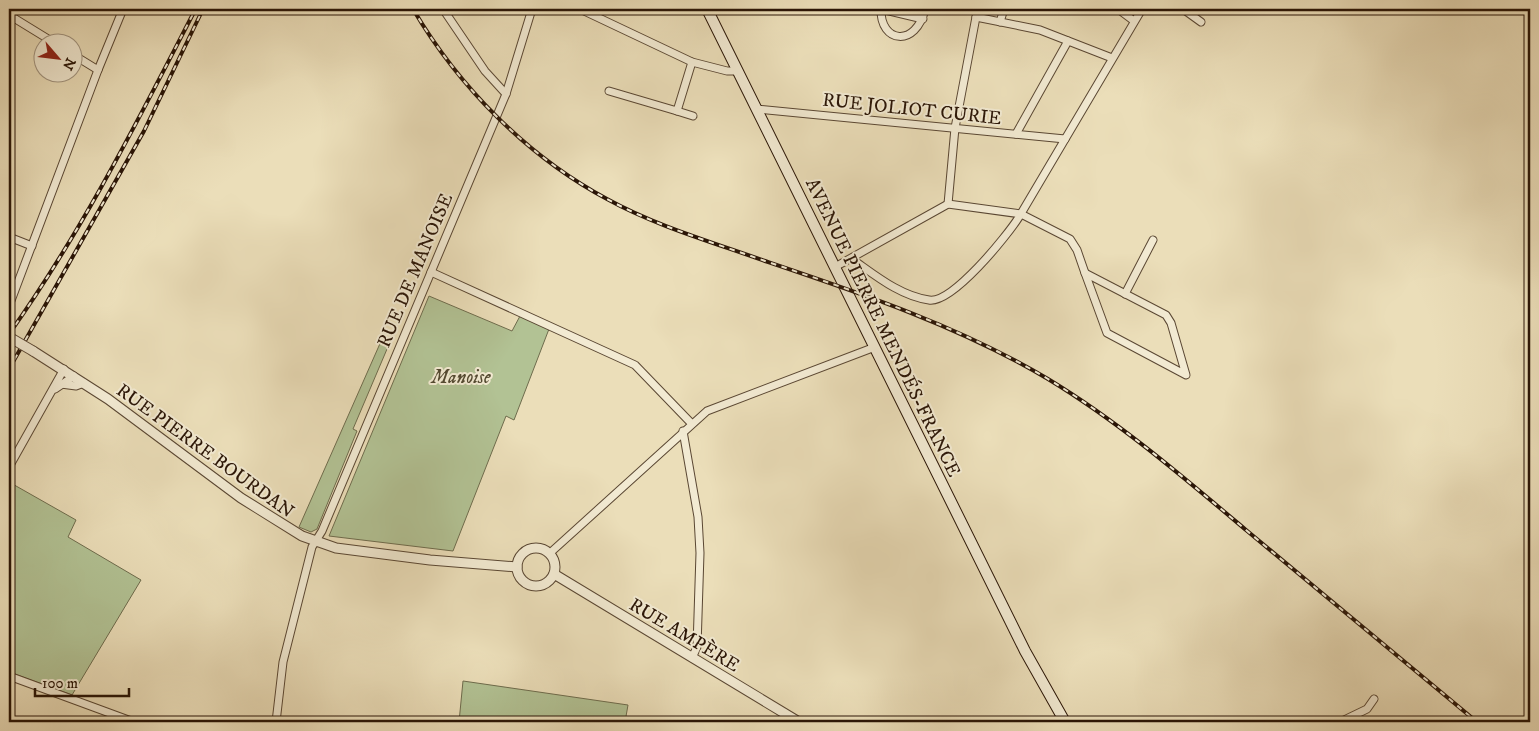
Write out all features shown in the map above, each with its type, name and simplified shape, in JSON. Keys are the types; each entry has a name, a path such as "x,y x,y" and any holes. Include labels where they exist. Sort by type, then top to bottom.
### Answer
{"main road":[{"name":"AVENUE PIERRE MENDÉS-FRANCE","path":"707,9 1030,661 1057,722"},
{"name":"AVENUE PIERRE MENDÉS-FRANCE","path":"1030,661 1065,722"}],"street":[{"path":"9,306 123,9"},
{"path":"443,9 484,71 506,94"},
{"name":"RUE DE MANOISE","path":"276,722 283,662 312,546 316,541 506,94 532,9"},
{"path":"580,9 692,62 727,71 738,71"},
{"path":"923,19 881,9 883,24 898,36 912,33 918,28 923,19 925,9"},
{"path":"948,204 956,128 978,9"},
{"path":"1000,22 1004,9"},
{"path":"1118,9 1134,21"},
{"path":"852,259 898,289 928,300 935,300 978,268 1002,242 1021,214 1142,9"},
{"path":"1183,9 1201,22"},
{"path":"9,14 37,32"},
{"path":"976,17 1040,30 1112,58"},
{"path":"1016,134 1068,41"},
{"path":"82,60 98,70"},
{"path":"678,111 692,62"},
{"path":"609,91 693,116"},
{"name":"RUE JOLIOT CURIE","path":"756,109 1065,139"},
{"path":"835,267 948,204 1021,214 1070,239 1077,250 1085,273 1107,333 1186,375 1169,318 1085,273"},
{"path":"9,237 32,246"},
{"path":"1126,294 1153,240"},
{"path":"431,272 635,365 691,423"},
{"name":"RUE PIERRE BOURDAN","path":"9,337 64,369 241,498 292,531 336,548 430,560 517,567"},
{"path":"550,553 691,423 707,412 874,348"},
{"path":"9,467 64,369"},
{"path":"53,391 60,384 71,380 74,376"},
{"path":"60,384 76,386 84,383"},
{"path":"683,431 698,517 700,553 697,647 692,658"},
{"path":"540,548 550,553 555,564 554,574 545,584 531,585 523,580 517,567 520,556 529,549 540,548"},
{"name":"RUE AMPÈRE","path":"554,574 799,722"},
{"path":"9,676 124,720 134,722"},
{"path":"1340,722 1367,709 1374,699"}],"green space":[{"name":"Manoise","path":"429,296 512,331 520,316 549,329 514,420 506,416 453,551 329,536"},
{"path":"382,339 390,342 353,429 357,431 317,529 311,532 299,527"},
{"path":"9,482 76,520 68,537 141,580 72,695 9,672"},
{"path":"463,681 628,705 625,722 459,722"}],"railway":[{"path":"9,369 144,131 203,9"},
{"path":"413,9 451,66 497,117 549,162 578,182 626,209 665,225 910,312 980,343 1048,379 1100,413 1150,450 1477,722"},
{"path":"9,334 84,217 129,137 193,14"}]}
